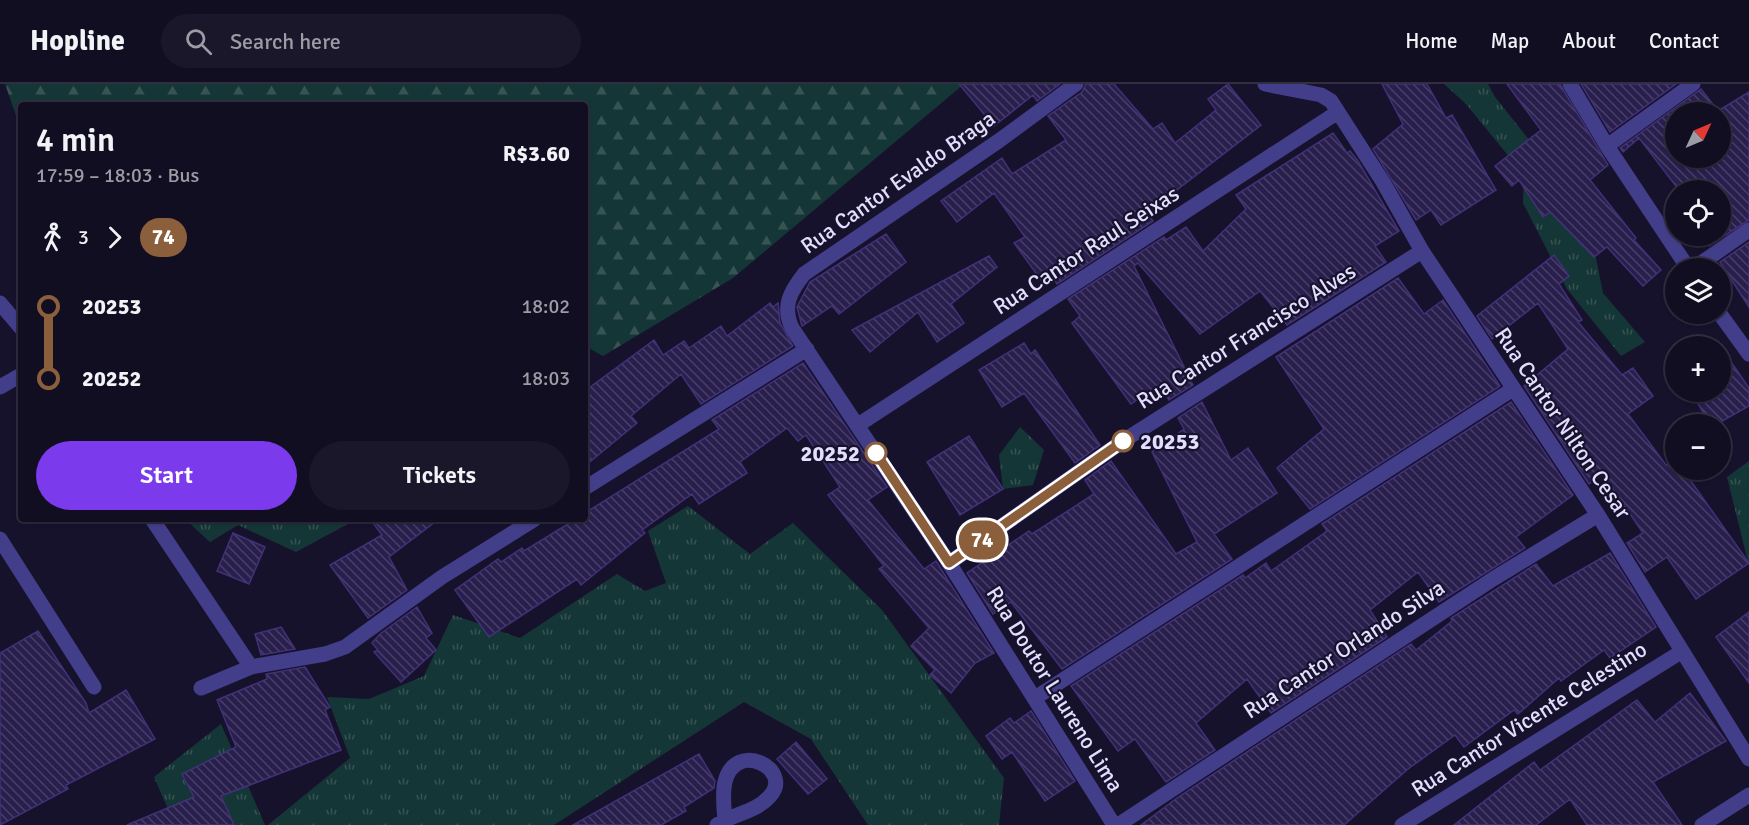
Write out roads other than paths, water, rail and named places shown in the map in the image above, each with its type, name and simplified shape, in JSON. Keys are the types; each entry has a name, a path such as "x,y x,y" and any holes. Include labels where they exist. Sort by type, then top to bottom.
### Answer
{"street":[{"name":"Rua Cantor Evaldo Braga","path":"804,274 1000,140 1076,84"},
{"path":"1265,84 1321,95 1331,101 1338,112"},
{"path":"1570,84 1607,146 1681,258"},
{"path":"1607,146 1692,84"},
{"name":"Rua Cantor Nilton Cesar","path":"1338,112 1422,251 1598,515 1749,759"},
{"name":"Rua Cantor Raul Seixas","path":"858,425 1338,112"},
{"path":"1708,258 1749,230"},
{"name":"Rua Cantor Francisco Alves","path":"949,563 1123,441 1422,251"},
{"name":"Rua Doutor Laureno Lima","path":"804,274 792,290 786,308 792,328 949,563 1116,825"},
{"path":"0,303 18,324"},
{"path":"1727,324 1749,354"},
{"path":"588,486 807,349"},
{"path":"0,387 18,377"},
{"path":"1035,698 1513,389"},
{"name":"Rua Cantor Orlando Silva","path":"1116,825 1464,598 1598,515"},
{"path":"154,522 251,667"},
{"path":"201,688 251,667 325,654 345,647 442,578 530,522"},
{"path":"0,539 94,687"},
{"name":"Rua Cantor Vicente Celestino","path":"1402,825 1681,652"},
{"path":"1702,825 1749,795"}],"place":[{"name":"20253","path":"1123,441"},
{"name":"20252","path":"876,453"}]}
